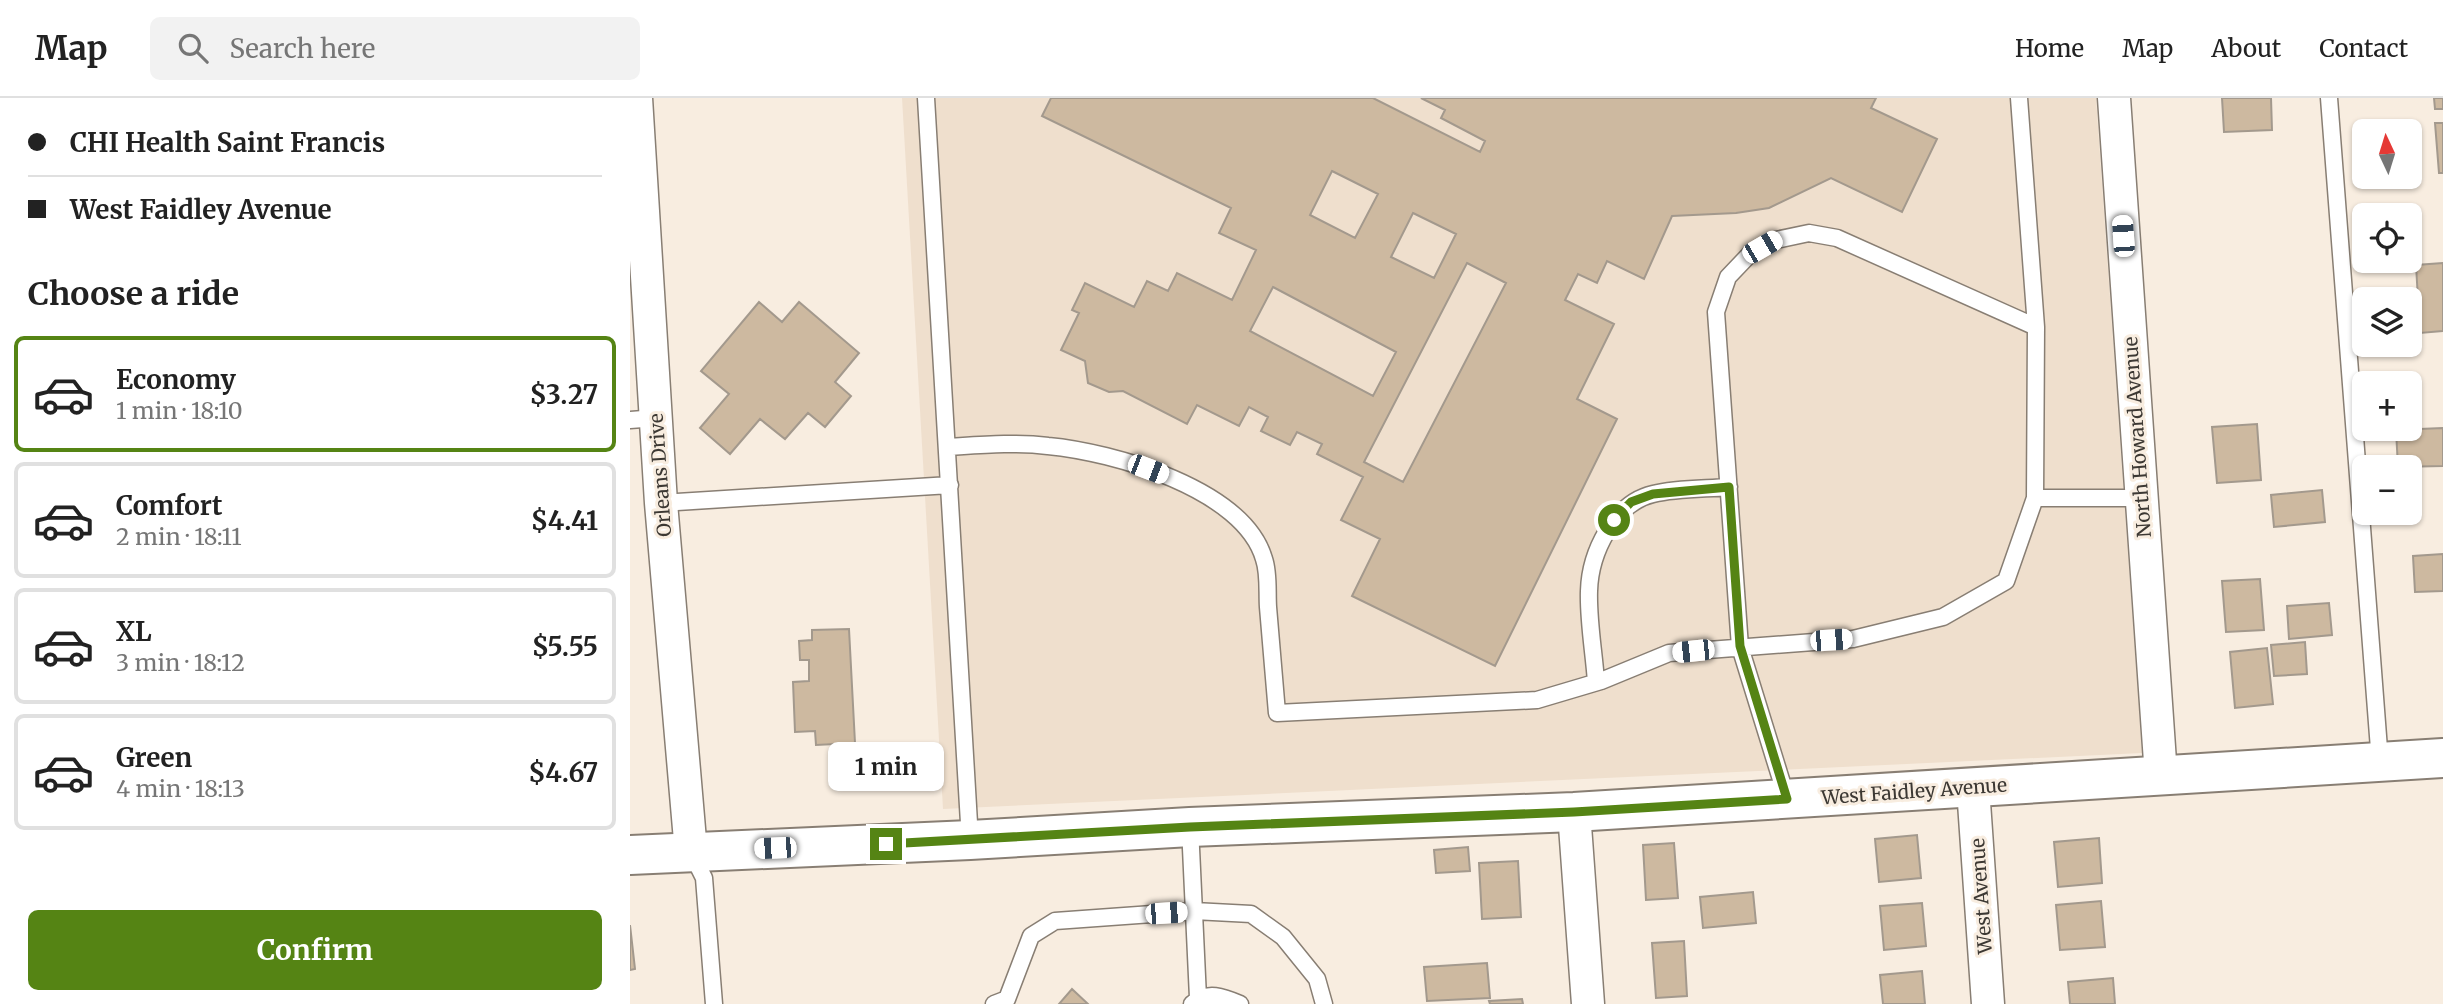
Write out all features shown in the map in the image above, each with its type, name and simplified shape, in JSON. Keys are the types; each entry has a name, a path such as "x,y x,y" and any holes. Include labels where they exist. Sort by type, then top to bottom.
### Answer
{"street":[{"name":"Orleans Drive","path":"636,98 636,201 643,419 661,503 691,852"},
{"name":"North Howard Avenue","path":"2114,98 2161,776"},
{"name":"West Faidley Avenue","path":"630,855 1190,827 1574,812 2443,758"},
{"name":"West Avenue","path":"1973,788 1988,1004"},
{"path":"1574,812 1588,1004"}],"lane":[{"path":"926,98 970,840"},
{"path":"947,447 1014,443 1092,452 1171,478 1211,498 1236,516 1252,534 1265,560 1277,713 1537,700 1596,682 1669,653 1853,639 1943,617 2006,581 2035,498 2036,327 2019,98"},
{"path":"2329,98 2380,762"},
{"path":"1787,799 1740,646 1716,312 1728,277 1749,255 1776,240 1809,233 1837,238 2036,327"},
{"path":"661,503 950,485"},
{"path":"1596,682 1589,591 1592,566 1614,520 1631,502 1653,494 1729,487"},
{"path":"2035,498 2141,498"},
{"path":"1190,827 1195,1001 1221,995 1240,1004"},
{"path":"691,852 704,878 714,1004"},
{"path":"994,1004 1007,999 1031,936 1055,921 1194,911 1251,914 1283,937 1317,979 1324,1004"}],"shaded area":[{"path":"902,98 2096,98 2142,753 943,809"}],"building":[{"path":"1051,98 1373,98 1480,152 1485,141 1441,118 1445,110 1421,98 1876,98 1871,108 1937,139 1902,212 1831,178 1769,208 1736,213 1672,216 1644,279 1607,261 1597,283 1578,274 1565,300 1614,324 1577,399 1617,419 1495,666 1352,596 1380,539 1341,520 1363,477 1317,454 1322,444 1297,432 1290,445 1261,431 1268,417 1249,407 1239,426 1197,405 1187,424 1123,391 1109,392 1088,383 1085,361 1061,350 1079,313 1072,310 1085,283 1134,307 1147,281 1168,291 1177,273 1232,300 1256,250 1219,233 1231,208 1042,116","holes":["1332,171 1378,194 1355,238 1310,215","1413,213 1456,234 1434,278 1391,257","1467,263 1506,283 1403,482 1364,462","1273,287 1396,352 1373,396 1250,331"]},
{"path":"2222,98 2271,98 2272,130 2224,132"},
{"path":"2434,98 2443,98 2443,109 2435,109"},
{"path":"2435,123 2443,123 2443,173 2439,173"},
{"path":"2443,263 2443,331 2422,333 2422,287 2417,287 2416,273 2422,273 2422,265"},
{"path":"759,302 782,322 799,302 859,353 835,382 851,396 825,427 808,413 785,439 760,419 730,454 700,428 729,394 701,371"},
{"path":"2257,424 2261,480 2217,483 2212,427"},
{"path":"2443,428 2443,466 2422,466 2422,455 2397,455 2397,441 2422,441 2422,429"},
{"path":"2322,490 2325,522 2274,527 2271,495"},
{"path":"2443,554 2443,591 2415,592 2413,556"},
{"path":"2260,579 2264,630 2226,632 2222,581"},
{"path":"2329,603 2332,635 2289,639 2287,606"},
{"path":"849,629 855,743 816,745 815,731 795,732 793,682 809,681 809,660 800,660 799,641 812,640 812,630"},
{"path":"2305,642 2307,674 2274,676 2271,645"},
{"path":"2267,648 2273,704 2235,708 2230,652"},
{"path":"1917,835 1921,878 1879,882 1875,839"},
{"path":"2099,838 2102,883 2058,887 2054,842"},
{"path":"1674,843 1678,898 1646,900 1643,845"},
{"path":"1468,847 1470,871 1436,873 1434,850"},
{"path":"1518,861 1521,917 1482,919 1479,863"},
{"path":"1753,892 1756,923 1703,928 1700,897"},
{"path":"2101,901 2105,947 2060,950 2056,905"},
{"path":"1922,903 1926,946 1884,950 1880,906"},
{"path":"630,925 635,969 630,970"},
{"path":"1684,941 1687,996 1656,998 1652,943"},
{"path":"1487,963 1490,998 1427,1001 1424,967"},
{"path":"1922,971 1925,1004 1883,1004 1880,975"},
{"path":"2113,978 2115,1004 2070,1004 2068,982"},
{"path":"1072,989 1088,1004 1059,1004"},
{"path":"1522,999 1523,1004 1490,1004 1489,1001"}],"route":[{"path":"886,844 1190,827 1574,812 1787,799 1740,646 1729,487 1653,494 1631,502 1614,520"}]}
